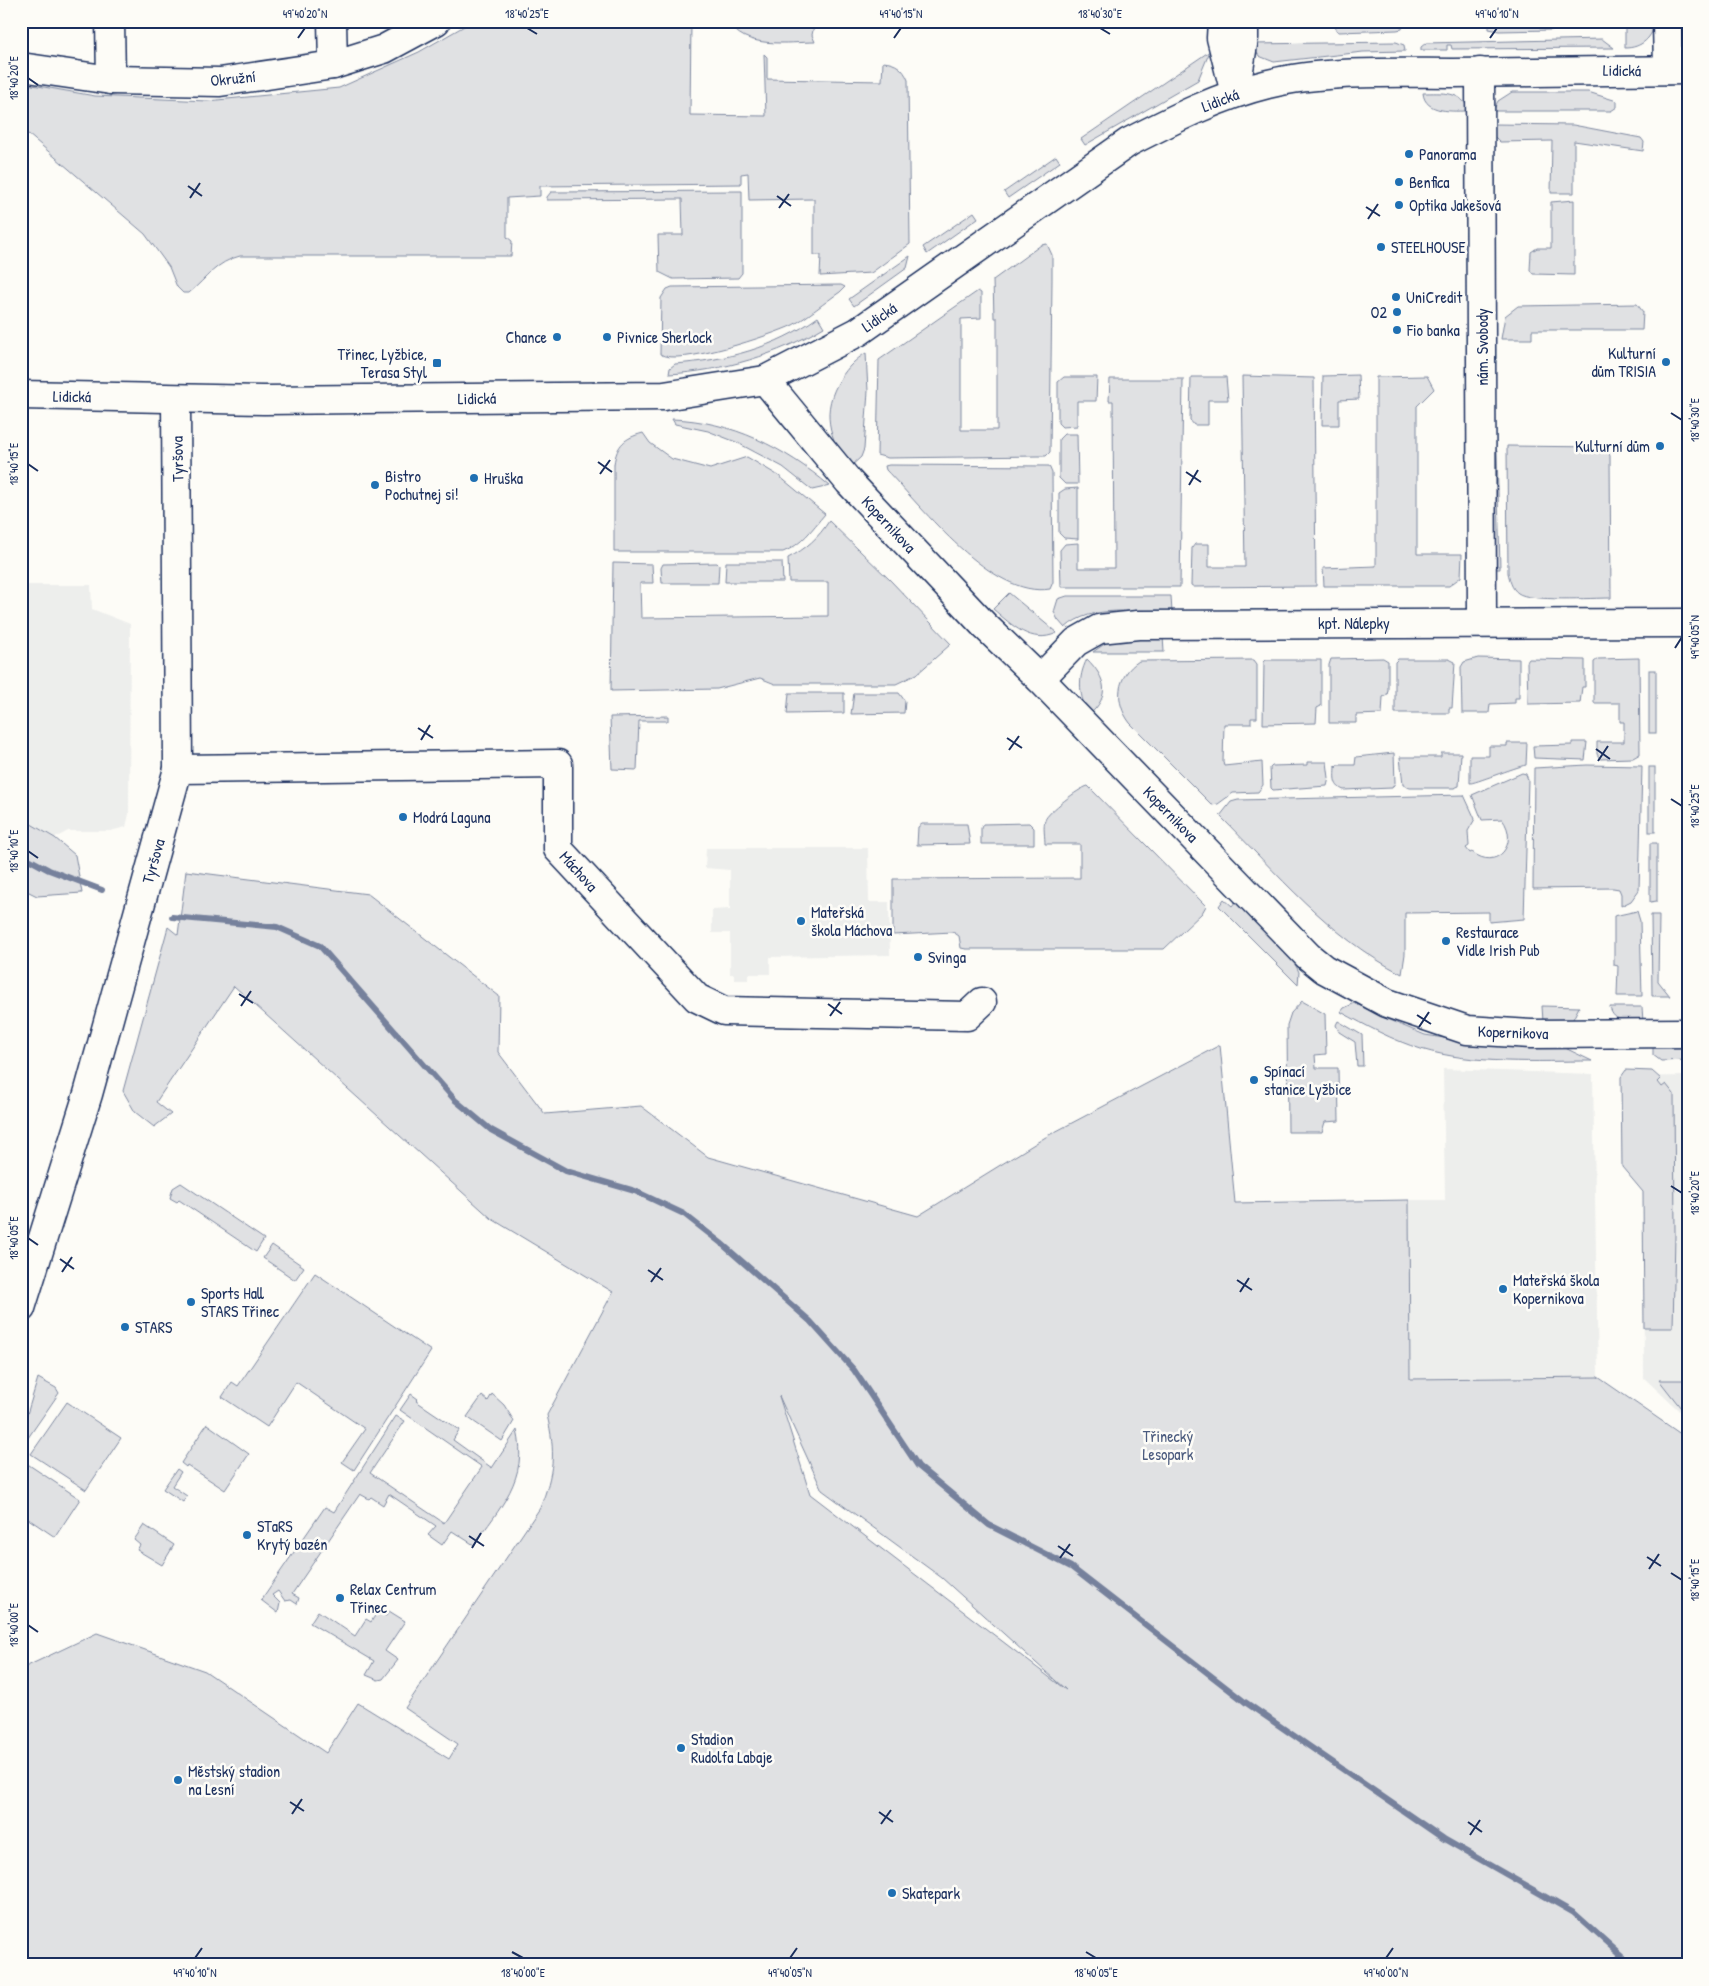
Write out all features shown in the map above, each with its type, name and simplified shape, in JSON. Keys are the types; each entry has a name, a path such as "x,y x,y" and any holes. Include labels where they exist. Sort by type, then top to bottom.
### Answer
{"street":[{"path":"110,21 111,80"},
{"path":"332,21 332,65"},
{"name":"Okružní","path":"21,68 111,80 220,82 332,65 384,49 436,21"},
{"path":"1222,21 1221,38 1235,93"},
{"path":"1235,93 1244,38 1244,21"},
{"path":"1667,21 1678,70"},
{"name":"Lidická","path":"21,395 264,400 664,396 764,380 858,332 1129,142 1174,119 1235,93 1270,83 1324,76 1678,70"},
{"name":"nám. Svobody","path":"1480,72 1483,366 1482,622"},
{"name":"Kopernikova","path":"764,380 849,482 984,625 1040,680 1308,956 1324,969 1387,1003 1467,1030 1531,1034 1688,1033"},
{"name":"Tyršova","path":"21,1308 88,1094 178,769 176,399"},
{"name":"kpt. Nálepky","path":"1040,680 1076,642 1099,629 1138,625 1482,622 1688,624"},
{"name":"Máchova","path":"178,769 558,764 558,849 697,998 724,1011 967,1016 982,1002"}],"shaded area":[{"path":"21,585 91,585 92,609 130,624 129,814 126,827 110,831 68,831 55,838 21,818"},
{"name":"Mateřská škola Máchova","path":"706,848 868,848 869,902 889,902 890,955 770,957 770,974 748,974 748,980 734,980 734,974 730,974 730,933 712,933 712,910 730,909 730,870 705,868"},
{"name":"Mateřská škola Kopernikova","path":"1443,1069 1593,1074 1598,1377 1410,1379 1409,1200 1445,1200"},
{"path":"1688,1076 1688,1419 1644,1378 1643,1192 1622,1167 1621,1077"}],"green space":[{"path":"473,21 691,21 690,115 766,116 764,54 767,57 767,79 882,81 883,62 895,65 904,72 908,80 910,244 871,273 820,276 821,255 814,255 814,199 749,200 748,173 741,174 741,184 540,186 540,196 507,198 507,237 512,241 511,256 240,256 224,262 189,293 183,293 177,287 169,267 145,234 21,128 21,83 95,96 207,101 339,88 419,52"},
{"path":"729,21 815,21 812,35 815,42 780,43 755,40 744,37 735,30"},
{"path":"1335,21 1404,21 1402,29 1397,30 1339,32 1336,30"},
{"path":"1489,21 1557,21 1558,23 1552,30 1499,31 1489,29"},
{"path":"1625,21 1655,21 1652,32 1645,41 1631,48 1625,48"},
{"path":"1602,39 1614,48 1452,49 1451,45 1447,45 1447,50 1421,50 1421,47 1426,43"},
{"path":"1396,42 1404,45 1405,51 1363,52 1274,62 1259,56 1252,44"},
{"path":"1210,51 1198,80 1085,145 1081,139"},
{"path":"1512,92 1588,92 1617,101 1617,107 1611,111 1493,111 1498,101"},
{"path":"1423,93 1444,93 1456,96 1466,104 1469,111 1448,111 1434,108 1425,100"},
{"path":"1493,124 1573,125 1641,138 1644,142 1643,151 1574,141 1574,193 1551,193 1552,141 1500,142 1493,135"},
{"path":"1056,156 1060,162 1008,198 1004,192"},
{"path":"742,191 742,273 738,278 673,279 659,272 658,235 683,235 682,199 547,200 551,192"},
{"path":"1574,200 1574,275 1533,274 1530,270 1531,252 1537,248 1551,248 1551,202"},
{"path":"974,212 978,218 927,254 923,247"},
{"path":"1047,244 1052,255 1050,452 1046,456 888,458 877,455 879,360 978,291 981,293 981,318 961,319 961,430 997,430 997,318 994,318 993,280 1041,245"},
{"path":"910,256 907,268 854,306 849,299"},
{"path":"841,285 845,287 840,292 793,325 782,330 704,353 670,357 660,354 661,298 667,289 672,287"},
{"path":"1637,304 1643,312 1642,330 1532,330 1532,339 1501,339 1505,316 1518,306"},
{"path":"818,317 824,327 788,346 730,365 669,374 670,368 675,364 732,356 750,351 785,337"},
{"path":"866,353 868,391 864,449 861,457 849,468 832,435 829,413 834,390 843,374 855,361"},
{"path":"1358,375 1359,399 1339,400 1339,425 1322,425 1323,376"},
{"path":"1242,376 1314,378 1316,586 1194,587 1191,585 1192,548 1195,544 1209,544 1209,567 1245,567"},
{"path":"1427,376 1434,389 1417,406 1417,554 1462,554 1461,577 1449,586 1324,586 1323,568 1376,566 1376,377"},
{"path":"1064,377 1097,377 1096,401 1077,401 1077,426 1062,427 1058,423 1058,382"},
{"path":"1191,377 1226,377 1228,400 1208,400 1208,425 1194,425 1190,420"},
{"path":"1110,379 1183,379 1180,587 1061,587 1060,550 1065,544 1078,543 1078,568 1114,568 1113,401 1109,401"},
{"path":"672,419 716,425 757,439 795,460 830,486 812,490 783,467 736,442 708,431 675,424"},
{"path":"643,433 650,443 672,459 710,469 747,457 779,476 825,514 801,541 783,552 614,552 615,457 623,443 631,437"},
{"path":"1064,434 1077,434 1078,484 1065,484 1059,478 1059,439"},
{"path":"1507,446 1602,447 1607,449 1610,456 1611,598 1535,598 1518,593 1514,589 1508,573"},
{"path":"1490,451 1497,451 1500,569 1493,569"},
{"path":"885,466 1049,466 1052,473 1053,582 1050,589 1028,588 1005,580 982,566 960,548 919,506 886,470"},
{"path":"1078,488 1078,539 1064,538 1059,533 1059,493 1065,489"},
{"path":"829,521 890,580 951,644 917,674 896,684 775,684 760,678 717,689 611,691 613,563 652,564 653,583 640,583 641,618 828,616 828,582 789,582 788,558 801,551 811,542"},
{"path":"726,562 782,562 783,582 725,582"},
{"path":"717,563 719,565 718,583 662,583 661,568 663,564"},
{"path":"1009,593 1057,633 1039,637 1030,635 1022,632 1007,621 993,609"},
{"path":"1067,596 1171,596 1172,613 1101,612 1076,620 1065,628 1054,612 1058,599"},
{"path":"1163,636 1164,652 1093,652 1110,640"},
{"path":"1383,658 1388,661 1388,690 1387,695 1383,697 1382,714 1356,715 1356,723 1329,723 1329,665 1331,659"},
{"path":"1478,658 1519,659 1519,698 1515,698 1515,703 1490,704 1489,713 1462,713 1461,667 1464,662"},
{"path":"1639,658 1640,754 1633,758 1600,759 1597,754 1597,742 1624,742 1624,722 1620,722 1620,703 1594,703 1594,662 1598,659"},
{"path":"1087,659 1102,680 1103,687 1101,701 1089,715 1080,687"},
{"path":"1398,659 1449,659 1455,662 1452,708 1449,708 1449,713 1395,713 1395,662"},
{"path":"1529,659 1585,660 1585,687 1582,687 1580,703 1528,704 1527,662"},
{"path":"1254,660 1257,664 1257,718 1251,718 1251,724 1224,724 1223,762 1224,766 1262,762 1263,785 1258,792 1233,793 1218,804 1212,805 1130,723 1121,707 1120,690 1122,682 1131,667 1139,661"},
{"path":"1266,660 1321,660 1321,706 1317,708 1316,723 1263,724 1264,662"},
{"path":"1649,670 1656,670 1656,733 1649,733"},
{"path":"789,693 844,693 844,713 787,714"},
{"path":"854,693 899,693 905,701 904,713 851,714"},
{"path":"668,716 668,721 639,721 637,770 612,769 610,717"},
{"path":"1572,742 1587,742 1585,760 1534,758 1533,746 1572,745"},
{"path":"1507,743 1527,743 1526,765 1470,783 1470,756 1489,756 1489,746 1507,746"},
{"path":"1394,753 1395,783 1392,788 1344,790 1336,783 1335,765 1336,768 1337,765 1355,765 1356,757"},
{"path":"1441,753 1461,753 1459,786 1454,788 1410,788 1403,785 1400,757 1441,757"},
{"path":"1307,762 1327,762 1329,778 1327,786 1273,790 1271,788 1270,768 1272,766 1307,765"},
{"path":"1587,765 1642,766 1639,890 1631,901 1621,906 1619,889 1533,889 1534,768"},
{"path":"1649,767 1655,767 1655,832 1649,832"},
{"path":"1522,773 1526,774 1528,780 1524,919 1489,922 1489,912 1405,913 1405,954 1402,974 1351,942 1327,923 1220,816 1231,802 1238,800 1464,795 1475,819 1468,831 1469,846 1466,848 1470,853 1472,852 1490,859 1497,857 1507,845 1507,828 1502,819 1482,820 1472,795"},
{"path":"1088,786 1206,906 1202,913 1164,949 966,949 961,948 959,936 953,932 893,935 893,879 1080,878 1080,844 1045,844 1044,826 1047,816 1058,806"},
{"path":"21,818 55,838 75,855 82,893 37,896 21,888"},
{"path":"1688,818 1688,997 1685,997"},
{"path":"1029,823 1034,828 1034,844 981,844 981,828 983,824"},
{"path":"922,824 967,824 970,844 917,845 918,827"},
{"path":"1650,843 1657,843 1657,901 1650,902"},
{"name":"Třinecký Lesopark","path":"186,871 368,894 499,996 498,1052 545,1114 641,1106 708,1157 918,1216 1049,1135 1220,1045 1235,1203 1409,1200 1410,1379 1598,1377 1688,1439 1688,1965 21,1965 21,1669 97,1633 205,1671 326,1753 358,1703 449,1759 458,1744 405,1708 540,1508 551,1473 552,1462 552,1440 547,1415 613,1292 492,1219 234,986 156,1102 171,1114 154,1127 135,1112 123,1091 168,927 178,935","holes":["779,1396 822,1490 942,1578 1066,1690 810,1494"]},
{"path":"1224,899 1232,906 1236,901 1293,960 1299,972 1298,985 1219,906"},
{"path":"1637,911 1640,921 1642,996 1617,996 1618,966 1614,965 1614,916"},
{"path":"1651,915 1659,915 1658,981 1670,996 1652,996"},
{"path":"1302,1001 1325,1014 1326,1054 1315,1055 1316,1068 1338,1068 1339,1121 1325,1122 1322,1132 1288,1132 1287,1025 1291,1013"},
{"path":"1355,1003 1425,1035 1495,1046 1563,1047 1592,1061 1484,1060 1463,1058 1421,1049 1380,1032 1341,1012 1344,1008"},
{"path":"1542,1006 1579,1007 1572,1021 1543,1022"},
{"path":"1610,1007 1642,1007 1643,1022 1618,1019 1614,1016"},
{"path":"1338,1021 1362,1035 1363,1066 1357,1066 1355,1042 1339,1032 1336,1025"},
{"path":"1688,1045 1688,1060 1661,1061 1653,1055 1653,1046"},
{"path":"1626,1070 1652,1071 1661,1079 1658,1082 1662,1087 1666,1084 1674,1094 1675,1235 1673,1328 1644,1328 1643,1192 1622,1167 1621,1077"},
{"path":"181,1183 264,1239 256,1252 179,1200 177,1202 170,1198 173,1188"},
{"path":"272,1245 304,1267 295,1280 263,1258"},
{"path":"315,1273 431,1351 354,1470 342,1462 365,1429 296,1382 267,1427 222,1397 232,1382 238,1386"},
{"path":"38,1378 56,1388 59,1393 21,1448 21,1434"},
{"path":"1659,1380 1688,1380 1688,1417"},
{"path":"411,1394 418,1399 416,1401 459,1430 453,1440 492,1468 517,1430 520,1447 519,1463 516,1478 510,1492 474,1545 452,1531 442,1545 428,1535 436,1526 389,1494 383,1505 371,1497 369,1499 360,1494 292,1594 299,1598 297,1604 291,1600 285,1601 278,1591 272,1595 280,1603 278,1613 261,1600 325,1507 334,1512 396,1416 405,1421 370,1473 444,1523 482,1467 400,1410"},
{"path":"492,1394 504,1405 514,1421 502,1441 467,1417 482,1396 488,1401"},
{"path":"67,1402 121,1438 86,1490 31,1454"},
{"path":"207,1424 249,1454 225,1490 181,1463"},
{"path":"26,1463 80,1499 55,1537 21,1514 21,1470"},
{"path":"177,1469 181,1472 172,1486 187,1496 183,1502 163,1489"},
{"path":"144,1525 174,1545 162,1565 137,1550 140,1545 134,1540"},
{"path":"318,1611 355,1636 366,1619 371,1622 378,1611 386,1616 389,1611 405,1621 385,1651 398,1660 383,1679 378,1680 366,1675 374,1661 310,1623"}],"waterway":[{"path":"21,855 49,870 102,890"},
{"path":"172,917 277,927 320,946 455,1100 491,1130 566,1171 635,1191 684,1214 721,1243 810,1321 854,1370 918,1466 989,1525 1071,1567 1245,1702 1444,1839 1574,1913 1632,1965"}],"place":[{"name":"Panorama","path":"1409,154"},
{"name":"Benfica","path":"1399,182"},
{"name":"Optika Jakešová","path":"1399,205"},
{"name":"STEELHOUSE","path":"1381,247"},
{"name":"UniCredit","path":"1396,297"},
{"name":"O2","path":"1397,312"},
{"name":"Fio banka","path":"1397,330"},
{"name":"Chance","path":"557,337"},
{"name":"Pivnice Sherlock","path":"607,337"},
{"name":"Kulturní dům TRISIA","path":"1666,362"},
{"name":"Třinec, Lyžbice, Terasa Styl","path":"437,363"},
{"name":"Kulturní dům","path":"1660,446"},
{"name":"Hruška","path":"474,478"},
{"name":"Bistro Pochutnej si!","path":"375,485"},
{"name":"Modrá Laguna","path":"403,817"},
{"name":"Mateřská škola Máchova","path":"801,921"},
{"name":"Restaurace Vidle Irish Pub","path":"1446,941"},
{"name":"Svinga","path":"918,957"},
{"name":"Spínací stanice Lyžbice","path":"1254,1080"},
{"name":"Mateřská škola Kopernikova","path":"1503,1289"},
{"name":"Sports Hall STARS Třinec","path":"191,1302"},
{"name":"STARS","path":"125,1327"},
{"name":"STaRS Krytý bazén","path":"247,1535"},
{"name":"Relax Centrum Třinec","path":"340,1598"},
{"name":"Stadion Rudolfa Labaje","path":"681,1748"},
{"name":"Městský stadion na Lesní","path":"178,1780"},
{"name":"Skatepark","path":"892,1893"}]}
